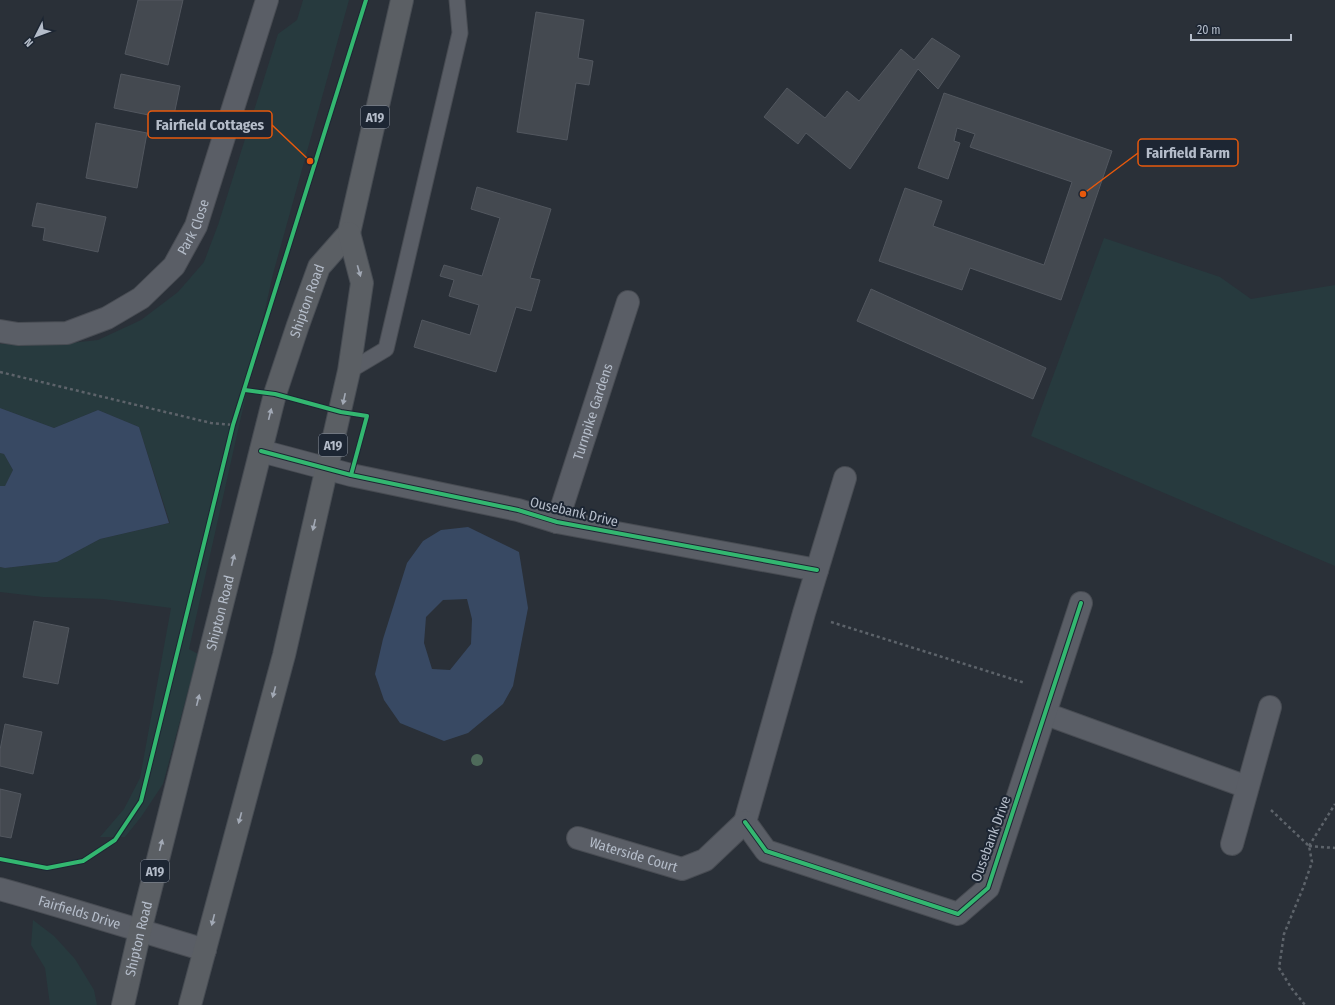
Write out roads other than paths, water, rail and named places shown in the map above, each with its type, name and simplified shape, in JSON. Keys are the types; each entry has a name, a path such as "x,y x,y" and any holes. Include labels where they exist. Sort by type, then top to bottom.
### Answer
{"highway":[{"name":"Shipton Road","path":"205,950 284,655 350,371 362,283 349,233 402,0"},
{"name":"Shipton Road","path":"123,1005 140,931 275,394 298,325 320,267 349,233"},
{"name":"A19","path":"190,1005 205,950"}],"street":[{"name":"Park Close","path":"0,331 18,334 67,334 107,318 141,298 174,266 196,226 267,0"},
{"name":"Turnpike Gardens","path":"557,522 628,302"},
{"name":"Ousebank Drive","path":"261,452 351,475 518,510 557,522 817,570"},
{"path":"745,822 804,613 846,478"},
{"name":"Ousebank Drive","path":"745,822 766,851 958,914 988,888 1081,603"},
{"path":"1232,844 1270,707"},
{"path":"1046,714 1247,787"},
{"name":"Waterside Court","path":"578,838 682,869 705,860 745,822"},
{"name":"Fairfields Drive","path":"0,889 205,950"}],"lane":[{"path":"350,371 386,349 460,33 457,0"}],"water":[{"path":"0,408 54,428 98,410 139,427 169,523 100,539 57,562 5,568 0,567 0,486 5,486 13,470 4,454 0,453"},
{"path":"468,527 519,552 528,608 513,686 503,704 468,733 444,741 400,723 384,700 375,674 383,639 407,563 423,541 441,530","holes":["467,599 472,619 471,644 450,670 432,669 424,643 426,617 443,600"]}],"place":[{"name":"Fairfield Cottages","path":"310,161"},
{"name":"Fairfield Farm","path":"1083,194"}]}
